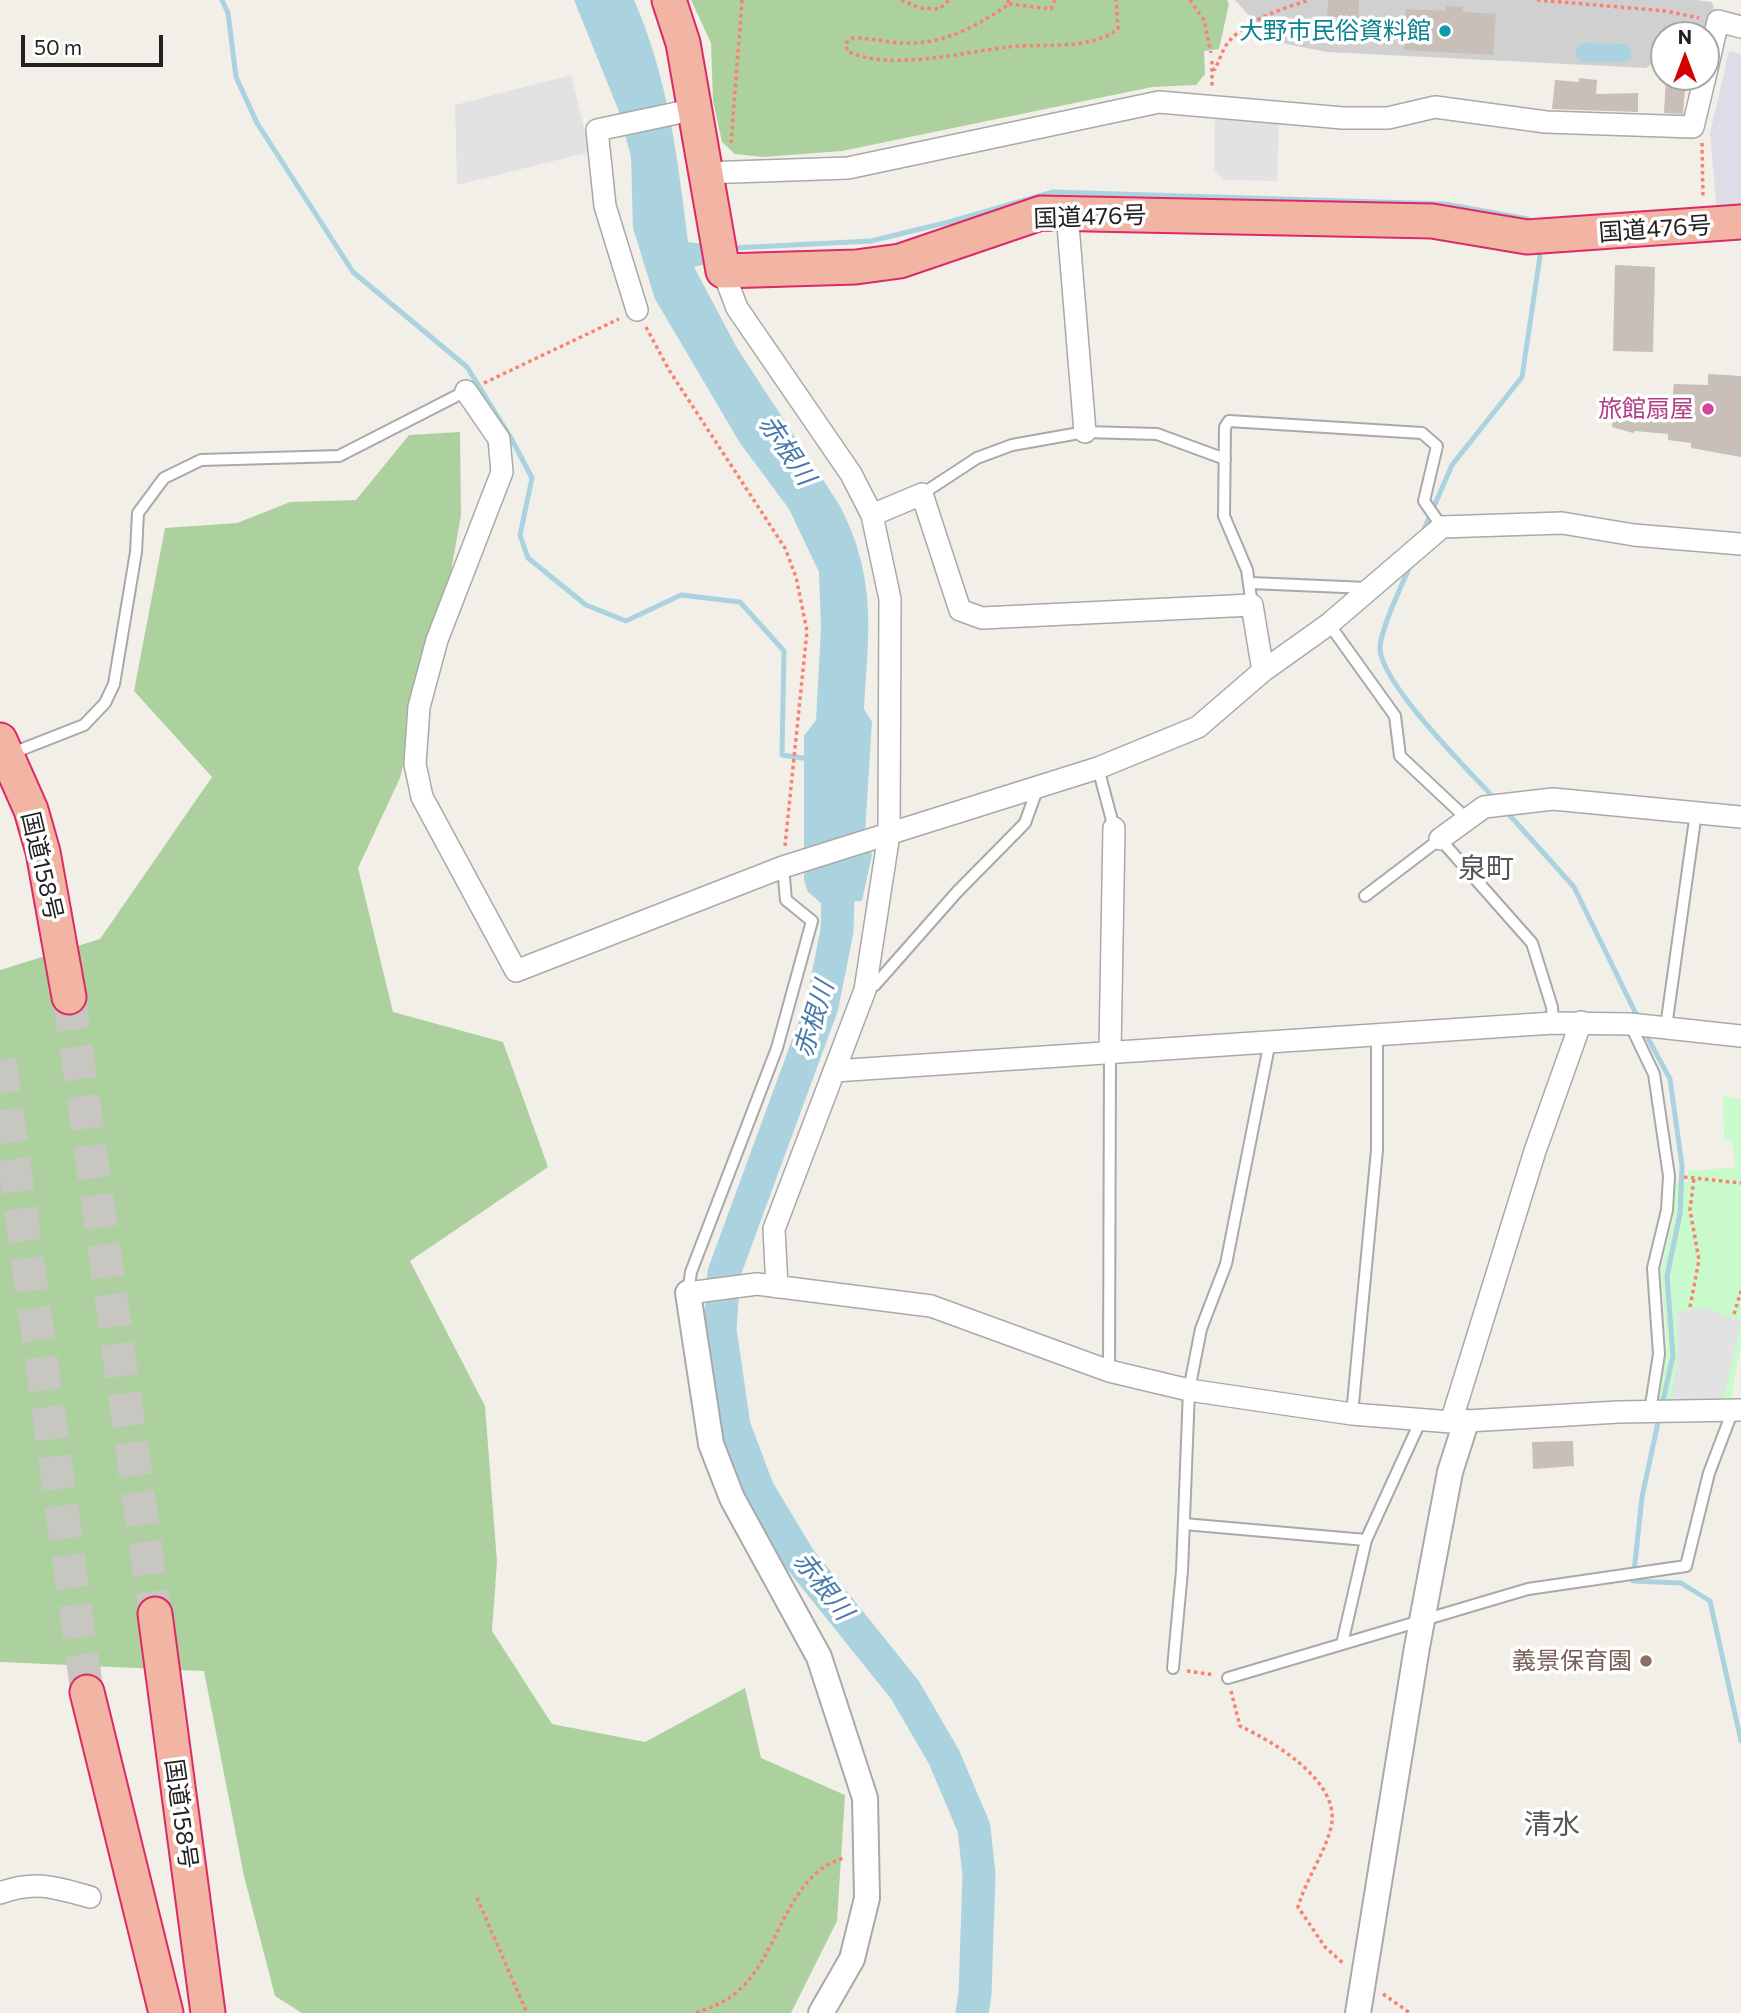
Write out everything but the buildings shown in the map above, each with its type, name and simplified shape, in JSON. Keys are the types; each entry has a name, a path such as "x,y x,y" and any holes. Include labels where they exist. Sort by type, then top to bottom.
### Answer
{"highway":[{"path":"669,0 683,43 690,111 723,271"},
{"name":"国道476号","path":"723,271 856,267 892,263 1030,216 1067,213 1432,222 1527,237 1741,222"},
{"name":"国道158号","path":"3,748 31,810 43,852 69,997"},
{"name":"国道158号","path":"155,1614 208,2013"},
{"path":"87,1692 166,2013"}],"street":[{"path":"1720,22 1741,27"},
{"path":"704,173 848,168 1159,102 1343,118 1388,118 1435,107 1546,122 1693,127 1702,91"},
{"path":"637,310 605,206 597,130 690,111"},
{"path":"1067,213 1085,432"},
{"path":"723,271 737,309 851,474 872,515 890,599 882,836 864,990 774,1229 767,1286"},
{"path":"466,391 499,439 502,472 436,640 419,707 415,764 422,797 516,971 789,865 1098,768 1198,727 1263,671 1329,624 1442,527 1562,523 1634,534 1741,544"},
{"path":"872,515 922,494 960,610 982,618 1252,606 1263,671"},
{"path":"1440,839 1484,807 1553,799 1741,817"},
{"path":"1110,1051 1114,828"},
{"path":"834,1071 1553,1023 1630,1024 1741,1036"},
{"path":"1358,2013 1422,1621 1458,1422 1535,1151 1581,1023"},
{"path":"821,2013 852,1959 867,1898 865,1798 819,1657 732,1499 711,1444 694,1292 767,1286 931,1306 1109,1371 1189,1390 1420,1422 1650,1411 1737,1410"},
{"path":"0,1893 22,1885 47,1885 90,1897"}],"lane":[{"path":"3,748 84,725 104,704 114,684 136,552 138,513 164,478 201,460 338,456 466,391"},
{"path":"1252,606 1251,583 1224,516 1225,426 1229,421 1415,431 1437,446 1424,501 1442,527"},
{"path":"922,494 976,458 1012,445 1085,432 1157,434 1225,458"},
{"path":"1251,583 1369,588"},
{"path":"1329,624 1395,716 1400,756 1466,818"},
{"path":"1098,768 1114,828"},
{"path":"864,990 875,985 957,892 1025,823 1038,787"},
{"path":"1666,1027 1696,812"},
{"path":"1365,896 1440,839 1532,943 1552,1007 1553,1023"},
{"path":"694,1292 691,1272 777,1048 812,921 786,900 789,865"},
{"path":"1630,1024 1654,1074 1669,1176 1667,1210 1653,1268 1660,1354 1650,1411"},
{"path":"1352,1414 1377,1150 1377,1035"},
{"path":"1173,1668 1184,1524 1189,1390 1201,1329 1226,1264 1270,1041"},
{"path":"1109,1371 1110,1051"},
{"path":"1228,1678 1528,1589 1686,1566 1709,1473 1737,1410"},
{"path":"1342,1644 1367,1540 1420,1422"},
{"path":"1184,1524 1367,1540"}],"path":[{"path":"730,143 742,0"},
{"path":"901,0 920,8 939,9 949,0"},
{"path":"1055,0 1051,9 1008,2 974,26 944,38 914,43 853,38 846,43 847,51 857,56 881,58 932,58 1009,47 1088,41 1118,29 1116,0"},
{"path":"1190,0 1204,20 1211,53"},
{"path":"1212,70 1226,45 1239,32 1257,20 1309,0"},
{"path":"1537,0 1666,11 1718,21"},
{"path":"1212,61 1212,105"},
{"path":"1693,127 1702,138 1703,225"},
{"path":"466,391 637,310 669,370 785,548 796,577 807,631 789,865"},
{"path":"1687,1177 1741,1183"},
{"path":"1690,1307 1699,1248 1690,1210 1694,1178"},
{"path":"1734,1314 1741,1291"},
{"path":"1173,1668 1228,1678 1240,1726 1262,1737 1313,1773 1333,1812 1331,1829 1306,1882 1298,1907 1325,1947 1363,1980 1410,2013"},
{"path":"696,2013 720,2004 740,1990 759,1966 800,1892 816,1872 836,1860 868,1852"},
{"path":"477,1898 527,2013"}],"shaded area":[{"path":"1235,0 1696,0 1711,2 1714,6 1712,21 1650,21 1650,65 1646,68 1327,52 1272,41"},
{"path":"1729,51 1741,54 1741,208 1717,211 1710,133"},
{"path":"571,75 590,152 457,185 455,105"},
{"path":"1215,118 1279,120 1277,181 1224,180 1214,169"},
{"path":"1702,1307 1741,1321 1724,1398 1671,1399 1678,1355 1677,1312"}],"green space":[{"path":"691,0 1227,0 1229,4 1219,49 1204,51 1205,74 1196,85 1152,87 842,151 763,157 735,154 722,142 713,101 711,43"},
{"path":"460,432 461,515 445,605 400,778 358,868 393,1012 503,1042 548,1167 410,1261 485,1406 497,1562 492,1631 552,1724 645,1742 745,1688 761,1758 845,1795 837,1921 791,2013 302,2013 275,1996 244,1876 204,1671 0,1662 0,970 100,939 212,777 134,691 165,528 237,523 290,502 356,500 409,435"},
{"path":"1723,1095 1741,1099 1741,1345 1730,1403 1658,1405 1667,1347 1661,1270 1674,1214 1675,1183 1688,1182 1688,1171 1735,1167 1732,1140 1724,1139"}],"water":[{"path":"574,0 634,0 646,29 670,119 688,242 704,244 706,264 694,267 737,348 840,506 852,532 860,558 868,606 864,709 872,722 865,833 872,855 862,901 821,903 808,892 804,881 804,736 816,720 821,628 819,572 789,509 740,443 655,299 633,228 631,157 618,109"},
{"path":"1583,43 1626,44 1631,49 1631,59 1624,62 1581,62 1576,56 1576,48"}],"waterway":[{"path":"222,0 228,13 236,77 257,123 353,272 467,367 511,438 532,478 520,535 528,558 586,605 626,621 681,595 740,602 784,651 782,755 810,759"},
{"path":"733,248 871,241 1053,192 1445,204 1528,219 1530,225"},
{"path":"1422,534 1452,465 1522,377 1540,256 1537,247"},
{"path":"1410,566 1381,639 1383,662 1409,703 1496,800"},
{"path":"1505,810 1574,887 1638,1018"},
{"name":"赤根川","path":"839,856 837,931 822,1006 724,1273 720,1329 734,1426 758,1490 799,1558 905,1690 944,1757 974,1828 979,1875 972,2013"},
{"path":"1645,1033 1670,1079 1682,1166 1680,1214 1667,1276 1673,1356 1662,1405"},
{"path":"1659,1418 1642,1497 1633,1581 1681,1583 1710,1601 1741,1741"}],"tunnel":[{"path":"69,997 155,1614"},
{"path":"0,1060 87,1692"}],"place":[{"name":"大野市民俗資料館","path":"1445,31"},
{"name":"旅館扇屋","path":"1708,409"},
{"name":"義景保育園","path":"1646,1661"}],"district":[{"name":"泉町","path":"1486,869"},
{"name":"清水","path":"1552,1825"}]}
